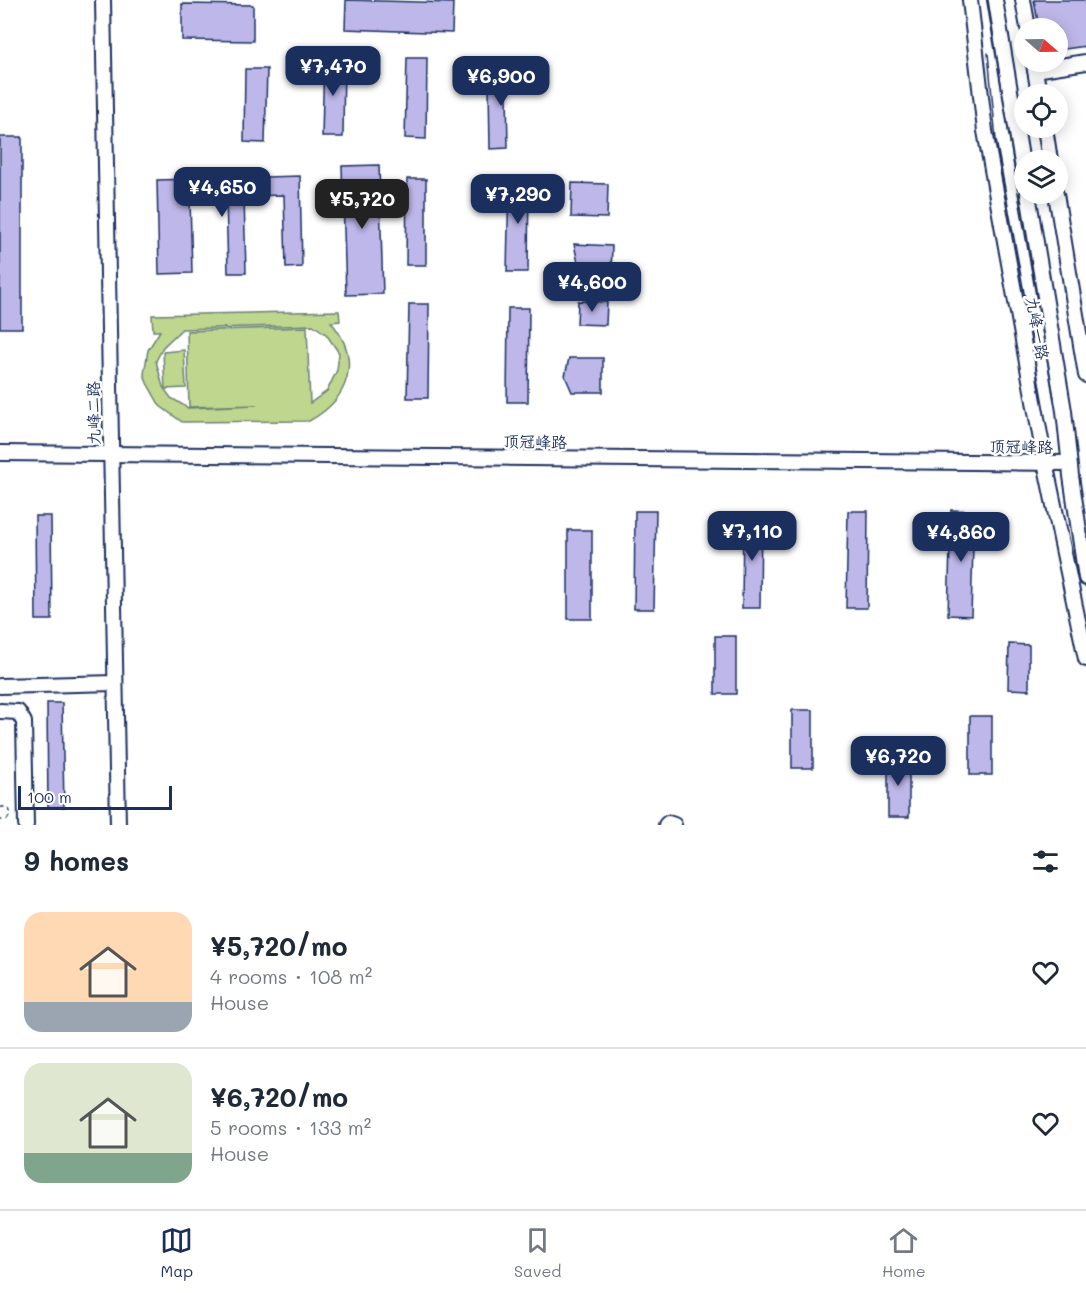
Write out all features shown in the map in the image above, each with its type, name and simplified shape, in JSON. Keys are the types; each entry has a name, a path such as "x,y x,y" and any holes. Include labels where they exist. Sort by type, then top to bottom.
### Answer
{"street":[{"name":"九峰二路","path":"103,0 118,825"},
{"name":"九峰一路","path":"970,0 985,131 1045,462 1086,659"},
{"path":"995,0 1020,150"},
{"path":"1023,0 1026,18"},
{"path":"1068,63 1086,62"},
{"name":"九峰一路","path":"1030,204 1064,411 1086,578"},
{"path":"1058,204 1086,375"},
{"name":"顶冠峰路","path":"0,453 1070,463"},
{"path":"0,686 115,683"},
{"path":"0,711 18,712 24,722 26,825"},
{"path":"666,825 668,823 674,825"}],"path":[{"path":"0,807 10,811 9,818 2,821 3,825"}],"green space":[{"path":"339,311 340,321 331,322 341,336 346,350 347,377 334,401 309,421 182,422 160,406 144,374 148,350 160,331 153,331 152,315","holes":["313,325 326,334 339,353 337,370 327,391 310,403 307,327 187,331 189,407 257,405 188,408 171,398 163,387 156,361 163,347 182,329"]},
{"path":"184,350 186,388 165,389 163,352"}],"building":[{"path":"346,0 453,3 452,33 345,29"},
{"path":"1034,0 1086,0 1086,46 1068,49 1068,18 1037,18"},
{"path":"182,4 253,5 253,41 182,40"},
{"path":"324,56 344,56 343,137 322,137"},
{"path":"407,58 427,58 426,139 405,138"},
{"path":"507,63 521,73 507,92 508,148 490,149 489,87"},
{"path":"245,69 267,69 265,143 244,142"},
{"path":"0,137 22,137 22,328 0,328"},
{"path":"379,165 383,294 346,295 342,166"},
{"path":"300,176 302,267 286,268 284,195 244,196 246,273 228,273 226,198 190,199 192,273 159,274 157,180"},
{"path":"509,178 529,178 528,272 507,272"},
{"path":"407,179 426,179 426,265 406,265"},
{"path":"572,183 608,184 607,218 571,217"},
{"path":"574,244 612,246 611,278 581,277"},
{"path":"578,301 607,302 606,325 577,324"},
{"path":"409,304 429,304 428,398 407,398"},
{"path":"508,308 529,308 528,402 507,402"},
{"path":"569,358 603,358 603,392 572,392 565,376"},
{"path":"951,510 974,511 971,616 948,615"},
{"path":"635,511 656,511 654,609 634,609"},
{"path":"848,511 868,511 867,608 846,608"},
{"path":"743,515 761,515 760,608 742,608"},
{"path":"35,516 51,516 52,620 36,620"},
{"path":"568,530 592,530 592,619 568,619"},
{"path":"715,636 736,636 736,694 715,694"},
{"path":"1009,644 1029,645 1029,690 1008,689"},
{"path":"47,703 62,703 64,807 48,807"},
{"path":"792,710 813,710 813,768 792,768"},
{"path":"970,716 992,716 992,775 970,775"},
{"path":"888,758 909,758 909,817 888,817"}],"tram line":[{"path":"988,0 1019,199 1054,398"},
{"path":"988,53 996,140 1029,320 1039,391"}]}
